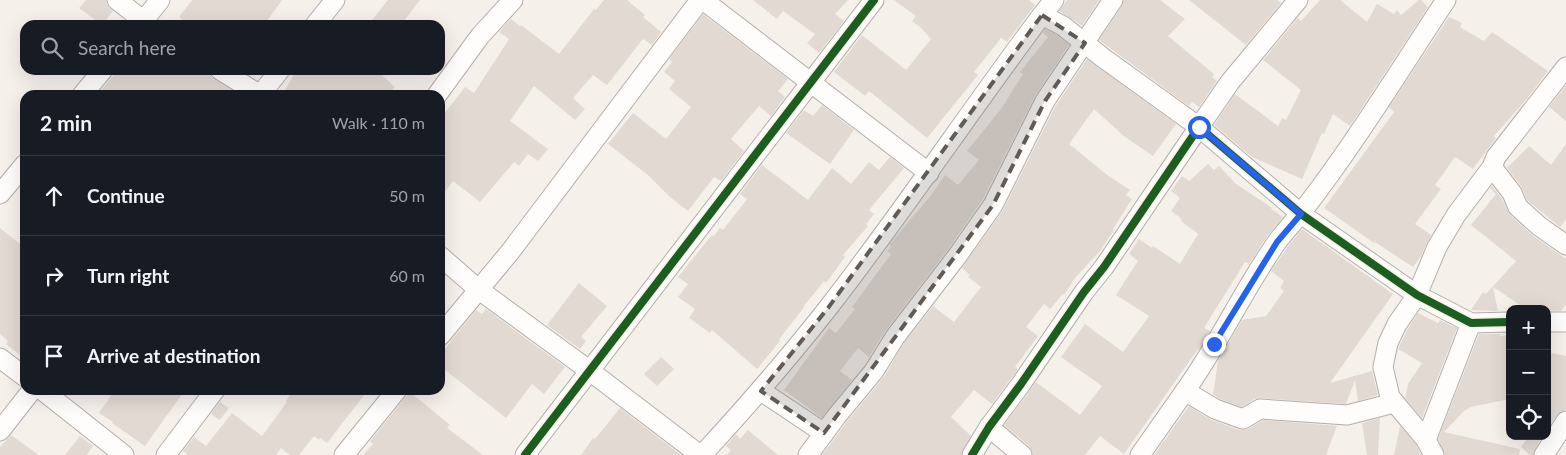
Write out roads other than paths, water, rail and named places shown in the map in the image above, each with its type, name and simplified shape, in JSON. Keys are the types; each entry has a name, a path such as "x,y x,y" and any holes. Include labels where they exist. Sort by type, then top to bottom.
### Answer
{"street":[{"path":"117,0 140,20"},
{"path":"147,20 160,0"},
{"path":"320,20 335,0"},
{"path":"441,90 480,36 513,0"},
{"path":"445,330 510,252 702,0 929,173"},
{"path":"526,455 809,82 874,0"},
{"path":"445,260 478,289 701,455 761,391 828,308 929,173 1001,70 1054,0"},
{"path":"808,455 874,371 895,337 958,256 993,205 1045,101 1113,0"},
{"path":"972,455 989,427 1084,292 1104,267 1230,82 1298,0"},
{"path":"1140,455 1202,365 1277,242 1301,214 1373,111 1446,0"},
{"path":"1042,15 1063,26 1132,80 1199,127 1301,214 1417,295 1471,323 1506,322"},
{"path":"1430,447 1390,397 1382,367 1388,344 1397,324 1417,295 1437,247 1451,223 1492,167 1496,157 1566,67"},
{"path":"86,90 99,75"},
{"path":"228,75 252,90"},
{"path":"264,90 276,75"},
{"path":"1492,167 1512,192 1518,207 1539,226 1566,245"},
{"path":"0,194 20,170"},
{"path":"1551,322 1566,322"},
{"path":"1430,447 1445,394 1471,323"},
{"path":"0,358 20,373"},
{"path":"761,391 824,433"},
{"path":"1185,391 1215,409 1243,419 1260,409 1347,415 1394,403"},
{"path":"0,431 28,395"},
{"path":"48,395 124,455"},
{"path":"166,455 211,395"},
{"path":"344,455 392,395"},
{"path":"1544,455 1566,421"},
{"path":"989,427 1022,455"}]}
